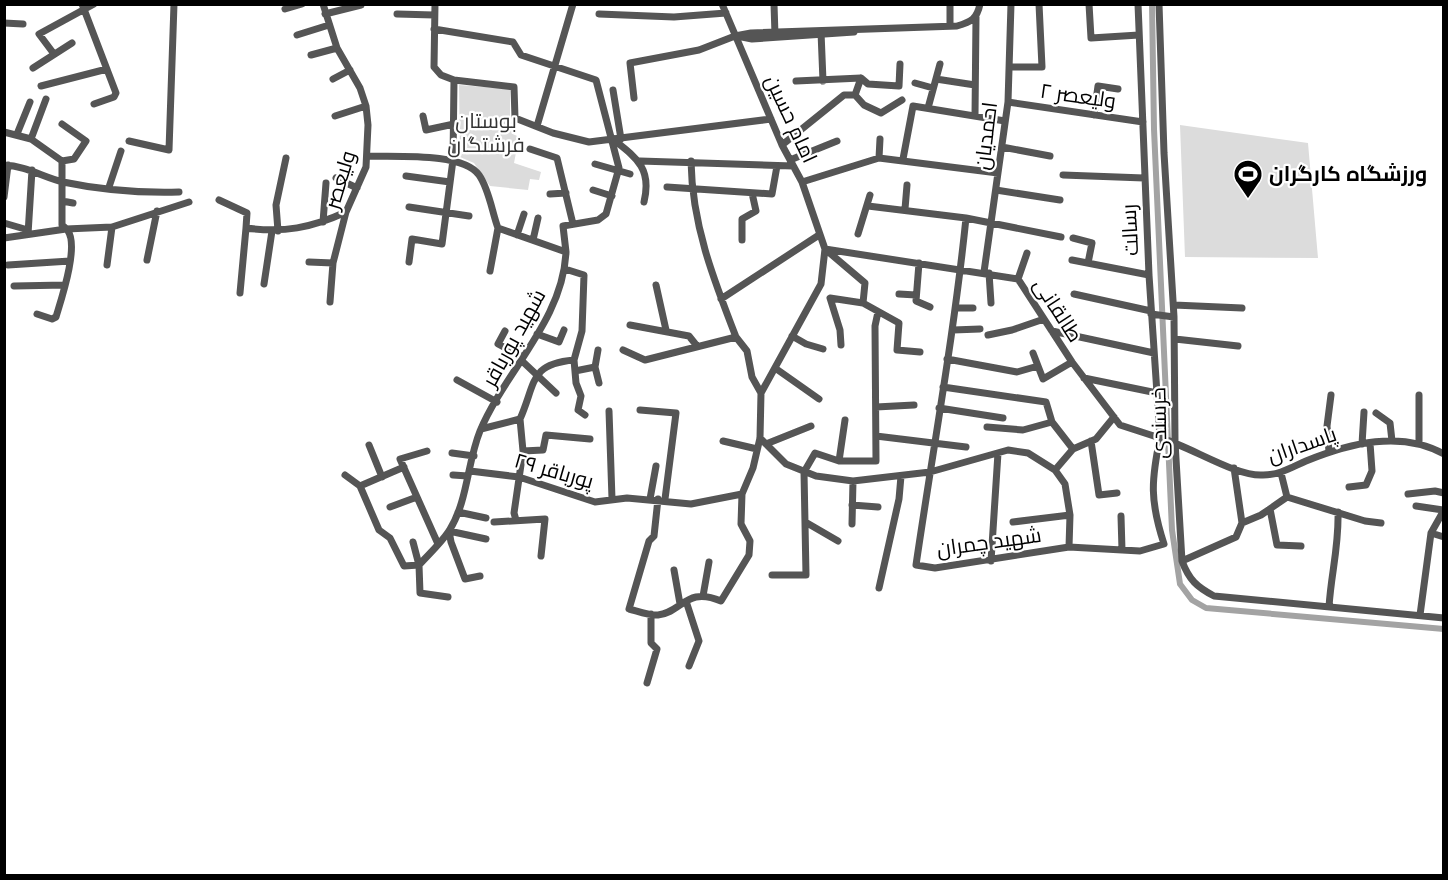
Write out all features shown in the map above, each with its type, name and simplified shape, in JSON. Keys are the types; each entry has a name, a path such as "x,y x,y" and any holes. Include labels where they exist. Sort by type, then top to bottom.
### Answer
{"street":[{"path":"54,54 39,34 83,7 94,4"},
{"path":"129,141 169,150 174,4"},
{"path":"285,9 302,4"},
{"name":"ولیعصر","path":"323,4 338,48 360,88 366,106 368,156 346,212 333,263 330,302"},
{"path":"435,4 434,67 441,75 454,80 513,87 515,118 537,126 589,142 771,119"},
{"path":"537,126 573,4"},
{"name":"امام حسین","path":"722,4 782,145 802,182 825,249"},
{"path":"774,4 775,35"},
{"path":"950,4 950,26"},
{"path":"975,116 976,17 980,4"},
{"name":"احمدیان","path":"991,303 987,272 1008,102 1011,4"},
{"path":"1010,67 1042,67 1039,4"},
{"path":"1089,4 1091,38 1139,35"},
{"name":"رسالت","path":"1138,4 1144,178 1160,438"},
{"name":"خرسندی","path":"1159,4 1164,153 1174,304 1175,442 1182,561 1191,582 1214,596 1443,618"},
{"path":"325,14 361,5"},
{"path":"83,7 116,96 94,104"},
{"path":"398,14 435,15"},
{"path":"599,14 674,17 726,14"},
{"path":"634,98 630,63 699,50 735,36 752,39 775,35 950,26 966,24 976,17"},
{"path":"4,23 23,24"},
{"path":"297,35 329,25"},
{"path":"434,29 513,42 521,55 596,80 618,140 640,161 647,190 644,202"},
{"path":"821,32 823,81"},
{"path":"33,68 72,43"},
{"path":"311,55 338,48"},
{"path":"796,81 861,78 868,84 899,86 900,64"},
{"path":"928,108 940,64"},
{"path":"41,86 107,69"},
{"path":"333,79 350,70"},
{"path":"855,95 861,78"},
{"path":"936,79 975,85"},
{"path":"409,262 412,239 442,244 453,160 454,80"},
{"path":"915,82 933,88"},
{"path":"1094,115 1098,86 1118,89"},
{"path":"530,149 557,158 573,224 598,220 606,214 618,171 618,140 613,90"},
{"path":"782,145 844,95 855,95 864,105 881,113 902,100"},
{"path":"31,138 46,99"},
{"path":"17,134 30,102"},
{"name":"ولیعصر ۲","path":"1008,102 1143,122"},
{"path":"335,116 366,106"},
{"path":"903,159 912,107 1005,121"},
{"path":"423,116 426,130 454,123"},
{"path":"4,132 31,138 62,161 74,159 86,141 62,124"},
{"path":"879,158 880,139"},
{"path":"640,161 691,161 777,166 792,163 837,141"},
{"path":"1002,147 1050,156"},
{"path":"109,187 121,151"},
{"path":"368,156 453,160 467,165 479,176 498,228 490,271"},
{"path":"264,284 275,231 277,198 286,158"},
{"path":"802,182 879,158 903,159 998,173"},
{"path":"38,314 55,319 70,272 70,238 62,225 62,161"},
{"path":"691,161 694,211 700,238 721,299 736,337 747,351 752,377 761,393"},
{"path":"596,164 630,174"},
{"path":"4,197 6,165 32,170 62,182 109,187 137,193 179,192"},
{"path":"667,187 772,194 777,166"},
{"path":"28,232 32,170"},
{"path":"1063,175 1144,178"},
{"path":"406,176 450,182"},
{"path":"336,178 357,188"},
{"path":"323,222 326,183"},
{"path":"905,209 907,186"},
{"path":"593,190 612,196"},
{"path":"996,190 1060,200"},
{"path":"550,194 566,193"},
{"path":"742,240 742,219 756,211 752,193"},
{"path":"858,234 870,195"},
{"path":"219,200 248,213 240,293"},
{"path":"62,201 74,203"},
{"path":"4,238 28,232 112,227 189,202"},
{"path":"868,206 966,218 1061,237"},
{"path":"409,207 469,216"},
{"path":"147,260 157,212"},
{"path":"246,228 294,230 323,222 346,212"},
{"path":"517,235 524,214"},
{"path":"533,240 538,218"},
{"name":"شهید چمران","path":"966,218 956,308 916,565 935,568 1069,547 1140,550 1164,544 1153,502 1151,480 1160,438"},
{"path":"4,223 28,232"},
{"name":"شهید پورباقر","path":"419,565 449,531 458,512 481,429 537,334 562,284 566,252 563,226 573,224"},
{"path":"107,266 112,227"},
{"path":"498,228 566,252"},
{"path":"721,299 819,235"},
{"path":"1073,238 1092,243 1088,263"},
{"path":"825,249 865,283 863,303"},
{"path":"640,410 676,413 654,536 649,541 629,609 657,615 683,602 703,596 721,601 749,555 750,541 741,524 742,494 760,438 761,393 821,284 825,249"},
{"name":"طالقانی","path":"825,249 987,272 1018,279 1072,362 1120,425 1160,438"},
{"path":"1018,279 1027,253"},
{"path":"1072,260 1149,275"},
{"path":"8,265 70,261"},
{"path":"309,262 333,263"},
{"path":"919,262 916,302 930,307"},
{"path":"565,269 584,274 582,331 574,360 581,396 578,410 585,415"},
{"path":"14,286 65,285"},
{"path":"656,285 666,330"},
{"path":"898,294 916,295"},
{"path":"1074,294 1174,317"},
{"path":"841,345 840,330 830,298 863,303 899,324 897,350 920,352"},
{"path":"1174,304 1242,308"},
{"path":"956,308 973,308"},
{"path":"772,575 806,575 807,523 804,472 815,453 839,460 876,461 875,326 878,312"},
{"path":"988,334 1012,330 1044,319"},
{"path":"630,325 689,336 697,346"},
{"path":"952,330 980,329"},
{"path":"537,334 559,342 564,330"},
{"path":"1052,331 1154,353"},
{"path":"505,332 498,344 522,358 556,393"},
{"path":"792,336 806,344 823,349"},
{"path":"623,350 645,360 736,337"},
{"path":"1175,339 1238,346"},
{"path":"597,350 596,367 599,383"},
{"path":"1033,353 1043,379 1072,362"},
{"path":"947,359 1017,372 1038,366"},
{"path":"516,520 514,513 523,451 520,419 537,373 551,362 574,360"},
{"path":"575,371 596,367"},
{"path":"775,368 819,399"},
{"path":"1084,378 1157,393"},
{"path":"457,380 497,402"},
{"path":"943,387 1046,402 1052,422 1072,449"},
{"path":"1419,395 1419,442"},
{"path":"1329,452 1328,426 1331,396"},
{"path":"876,407 914,405"},
{"path":"939,408 1003,418"},
{"path":"609,411 612,500"},
{"path":"1349,487 1366,485 1371,471 1364,412"},
{"path":"1376,413 1390,423 1392,441"},
{"path":"1055,470 1072,449 1091,441 1107,428 1114,417"},
{"path":"481,429 520,419"},
{"path":"839,460 845,420"},
{"path":"987,427 1023,430 1052,422"},
{"path":"766,444 810,426"},
{"path":"523,451 543,450 546,435 590,439"},
{"path":"876,436 966,447"},
{"path":"760,438 786,464 816,476 853,481 930,472 1008,450 1028,453 1055,470 1065,484 1070,515 1069,547"},
{"path":"1160,438 1175,442"},
{"path":"723,441 757,450"},
{"path":"1091,441 1099,495 1117,494"},
{"name":"پاسداران","path":"1175,442 1249,475 1281,473 1329,452 1366,443 1419,442 1443,454"},
{"path":"369,445 382,477"},
{"path":"427,451 400,459 438,544"},
{"path":"452,453 474,456"},
{"path":"991,561 998,453"},
{"path":"650,499 656,466"},
{"path":"360,486 404,467"},
{"path":"1182,561 1236,537 1242,523 1234,468"},
{"path":"1281,473 1287,497"},
{"path":"345,475 360,486 379,530 390,538 404,566 419,565"},
{"name":"پورباقر ۲۹","path":"453,475 519,477 595,502 662,499 691,504 742,494"},
{"path":"879,588 886,567 901,476"},
{"path":"852,524 853,481"},
{"path":"1408,494 1435,491 1443,494"},
{"path":"390,507 417,497"},
{"path":"1242,523 1270,509 1287,497"},
{"path":"1287,497 1365,521 1382,523"},
{"path":"852,505 878,507"},
{"path":"1416,506 1443,510 1431,533 1420,615"},
{"path":"1270,509 1277,544 1301,546"},
{"path":"458,512 486,518"},
{"path":"1329,608 1331,580 1338,556 1338,512"},
{"path":"1013,522 1070,515"},
{"path":"1121,516 1122,550"},
{"path":"494,522 508,523 516,520 545,519 541,556"},
{"path":"807,523 837,541"},
{"path":"480,576 465,579 449,531 486,539"},
{"path":"1431,533 1443,537"},
{"path":"413,542 419,565 420,593 448,597"},
{"path":"703,596 709,562"},
{"path":"674,570 683,602 699,641 689,666"},
{"path":"647,683 657,650 651,643 651,614"}],"green space":[{"name":"بوستان فرشتگان","path":"459,85 510,89 510,121 515,124 513,134 519,137 514,163 541,172 539,180 530,179 528,190 490,186 474,163 460,157"},
{"name":"ورزشگاه کارگران","path":"1180,125 1308,143 1318,258 1185,257"}],"waterway":[{"path":"1152,4 1154,129 1172,530 1180,584 1192,600 1206,608 1444,629"}],"place":[{"name":"ورزشگاه کارگران","path":"1248,200"}]}
